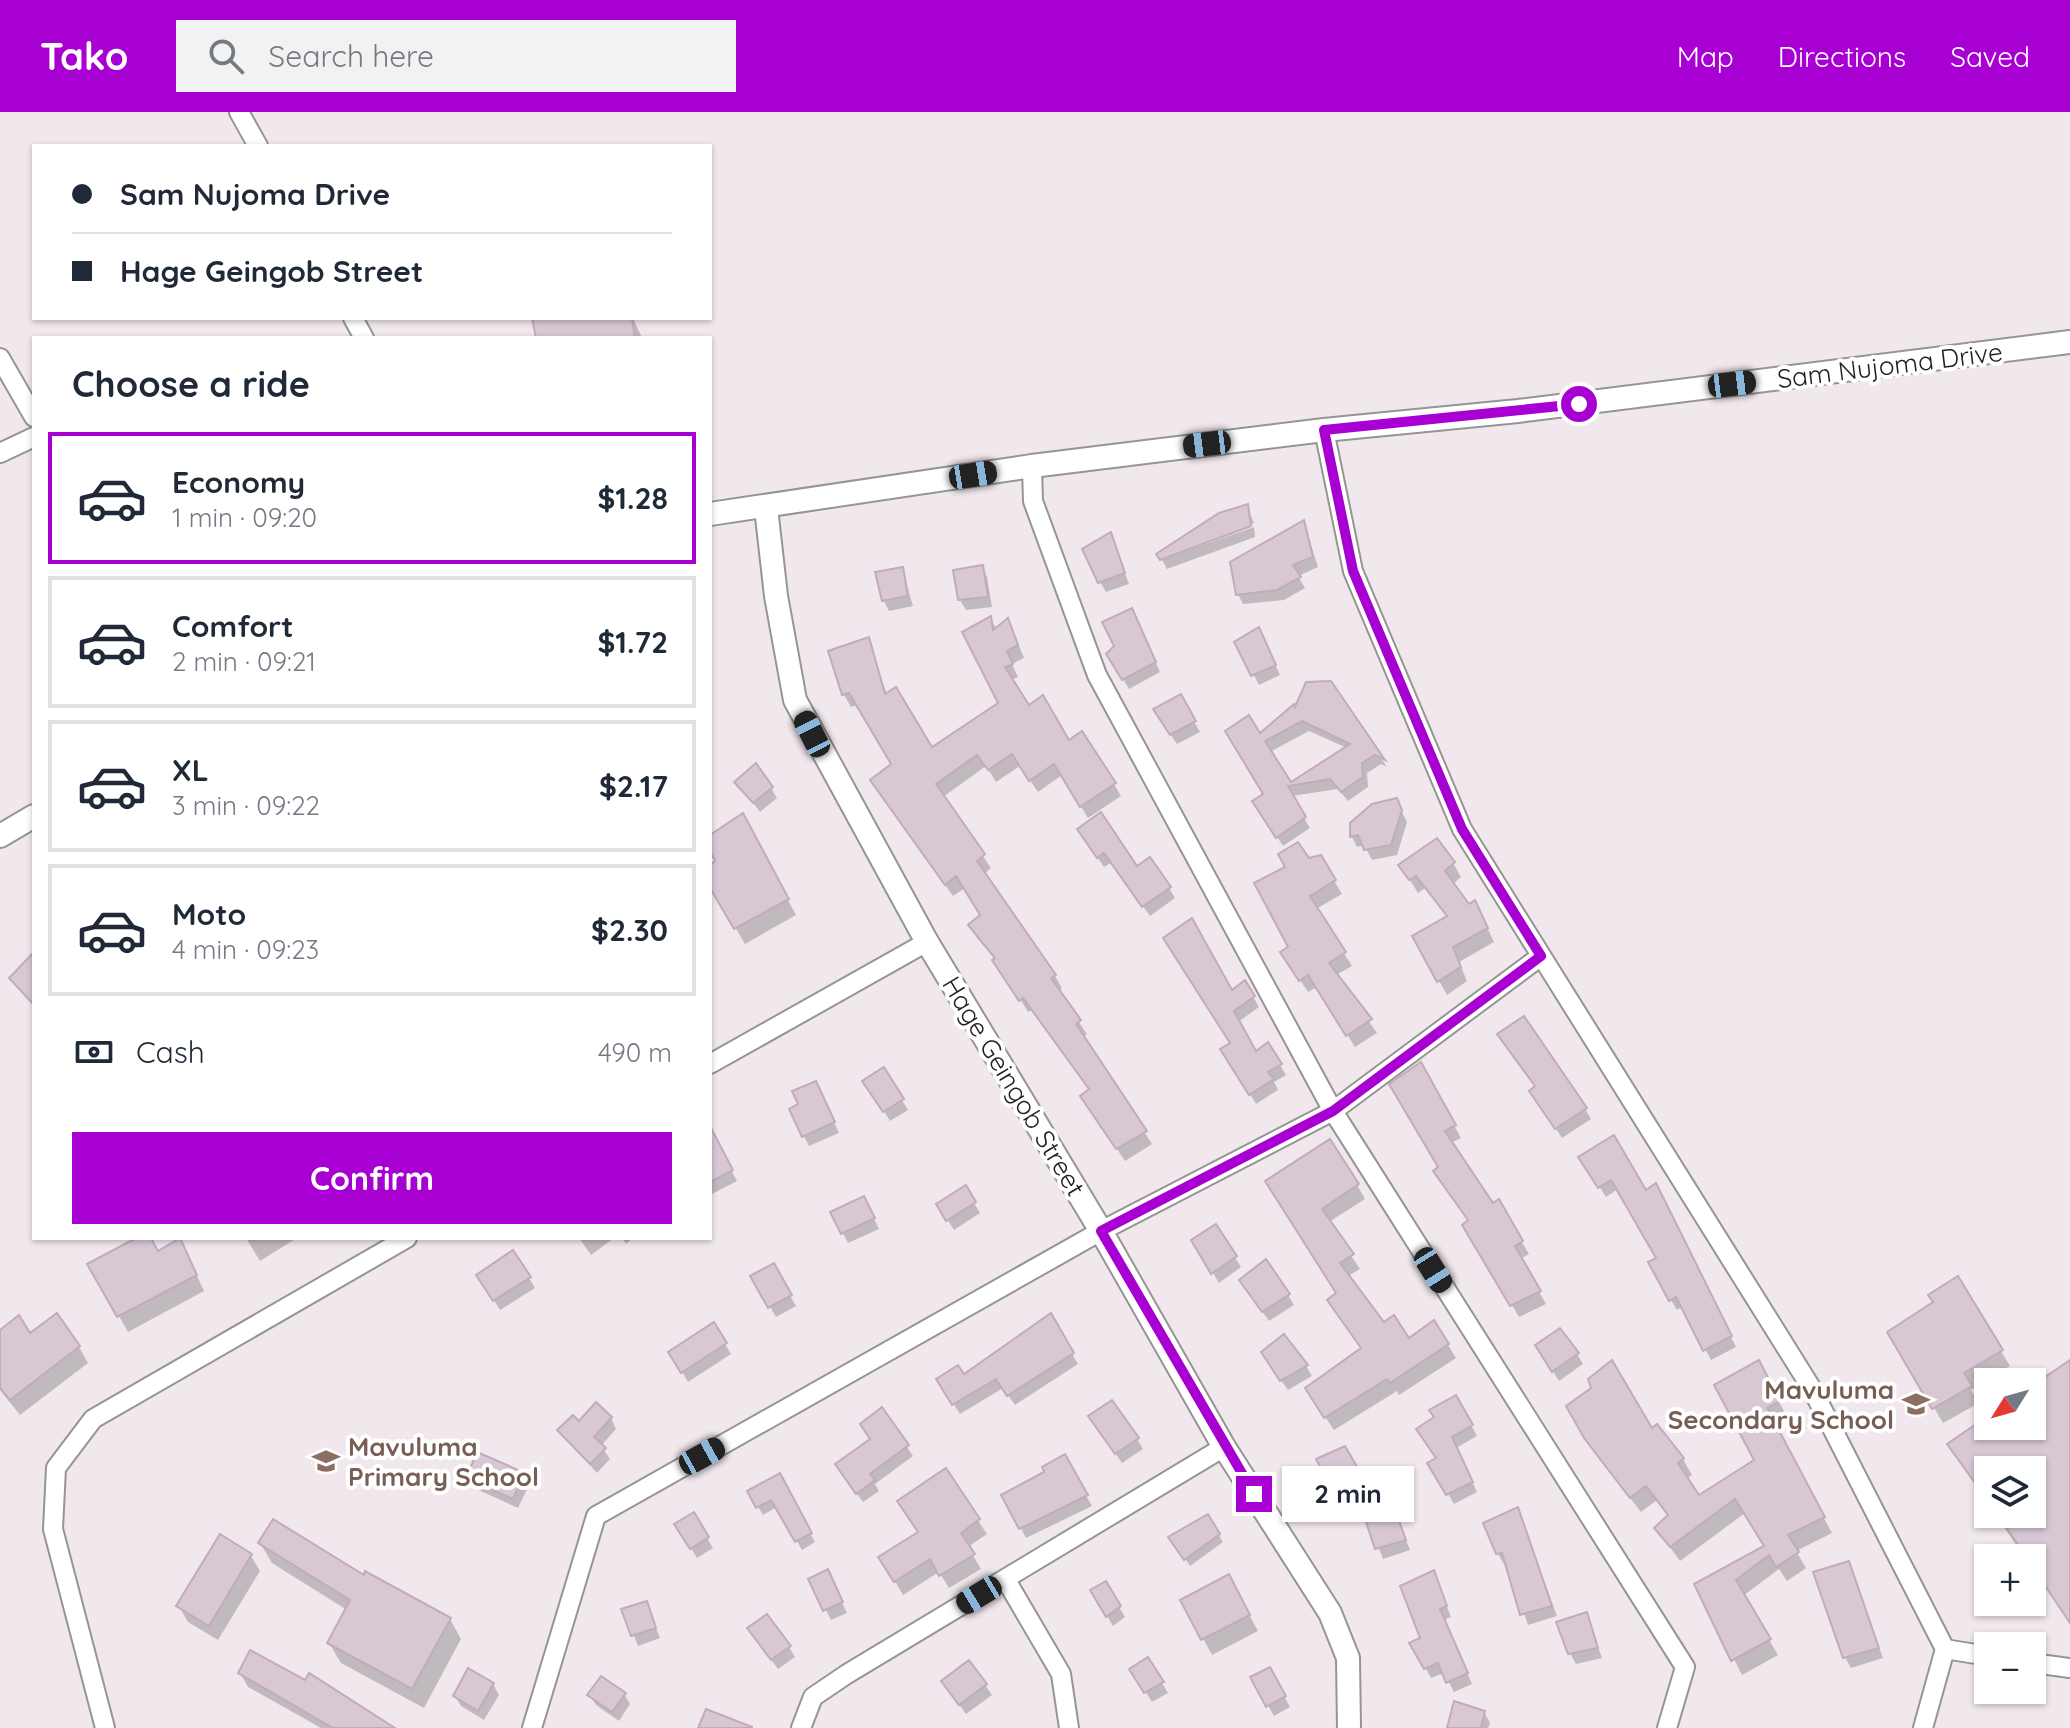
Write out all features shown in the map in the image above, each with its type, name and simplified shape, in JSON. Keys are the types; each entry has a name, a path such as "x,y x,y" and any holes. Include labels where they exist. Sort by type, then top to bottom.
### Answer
{"street":[{"path":"239,112 257,144"},
{"name":"Sam Nujoma Drive","path":"712,514 1032,466 1324,430 1518,411 2070,342"},
{"path":"0,358 32,414"},
{"path":"1324,430 1353,571 1462,829 1812,1389 1945,1649 1923,1728"},
{"path":"0,453 32,438"},
{"path":"1032,466 1033,501 1097,675 1333,1111 1685,1667 1667,1728"},
{"name":"Hage Geingob Street","path":"766,508 776,596 795,700 927,942 1101,1231 1224,1447 1338,1630 1348,1658 1349,1728"},
{"path":"0,836 32,817"},
{"path":"712,1063 927,942"},
{"path":"532,1728 596,1516 1101,1231 1333,1111 1541,956"},
{"path":"105,1728 53,1529 56,1468 93,1419 404,1240"},
{"path":"801,1728 813,1697 1224,1447"},
{"path":"1006,1580 1061,1674 1069,1728"},
{"path":"1945,1649 1974,1654"},
{"path":"2046,1665 2070,1668"}],"building":[{"path":"532,320 632,320 635,336 536,336"},
{"path":"1248,504 1251,526 1160,560 1156,554 1219,513"},
{"path":"1304,520 1313,557 1293,565 1301,577 1277,590 1236,595 1230,562"},
{"path":"1111,532 1125,573 1098,583 1082,549"},
{"path":"983,565 988,597 958,600 953,570"},
{"path":"903,567 908,596 882,601 875,572"},
{"path":"1132,608 1156,662 1122,680 1106,654 1114,646 1102,622"},
{"path":"991,616 993,630 1008,618 1018,645 1007,651 1013,664 1005,667 1029,705 1043,695 1069,740 1082,731 1116,783 1080,807 1054,764 1029,781 1012,754 988,770 977,755 936,784 985,854 977,861 1056,975 1051,978 1081,1020 1076,1024 1147,1131 1116,1149 1080,1096 1089,1089 1023,998 1019,1001 992,960 995,958 968,925 980,915 956,876 945,885 870,780 891,764 849,693 842,695 828,651 869,637 885,694 896,687 932,747 998,703 962,632"},
{"path":"1259,627 1276,665 1251,676 1234,642"},
{"path":"1331,681 1385,760 1375,755 1362,763 1363,777 1341,792 1330,779 1288,786 1306,817 1276,838 1252,801 1263,794 1225,731 1249,715 1260,733 1294,704 1295,707 1306,682","holes":["1302,721 1350,744 1291,782 1265,741"]},
{"path":"1181,694 1196,721 1170,735 1153,709"},
{"path":"756,763 773,787 753,803 734,782"},
{"path":"1397,798 1402,810 1391,845 1364,850 1358,835 1350,837 1350,823 1372,804"},
{"path":"1101,812 1137,866 1150,857 1171,887 1142,907 1104,853 1097,858 1077,829"},
{"path":"743,813 789,899 734,929 712,891 712,863 715,861 712,834"},
{"path":"1437,838 1455,862 1445,871 1469,904 1475,900 1488,928 1453,947 1461,967 1437,982 1412,936 1447,916 1416,876 1409,880 1398,865"},
{"path":"1298,842 1309,858 1321,855 1336,880 1310,896 1346,952 1329,963 1372,1019 1346,1036 1308,975 1299,981 1280,952 1288,947 1254,883 1285,867 1278,854"},
{"path":"1192,918 1232,990 1245,980 1255,996 1234,1011 1256,1051 1268,1042 1282,1064 1268,1072 1274,1079 1249,1095 1220,1049 1230,1043 1163,938"},
{"path":"32,954 32,1003 9,978"},
{"path":"1524,1016 1587,1108 1555,1129 1529,1091 1535,1086 1497,1034"},
{"path":"1421,1062 1456,1125 1445,1131 1493,1203 1499,1199 1523,1241 1515,1246 1541,1291 1510,1306 1462,1225 1468,1220 1433,1171 1438,1167 1389,1084"},
{"path":"884,1067 904,1099 883,1112 862,1081"},
{"path":"816,1081 835,1122 802,1137 789,1109 798,1104 792,1091"},
{"path":"712,1130 733,1170 712,1181"},
{"path":"1614,1135 1646,1190 1656,1183 1732,1336 1703,1351 1676,1297 1669,1301 1648,1262 1656,1258 1611,1180 1598,1188 1578,1157"},
{"path":"1330,1139 1359,1184 1322,1209 1354,1254 1340,1263 1384,1322 1394,1315 1409,1338 1434,1320 1449,1344 1390,1383 1387,1379 1324,1418 1305,1388 1361,1348 1327,1300 1336,1293 1265,1181"},
{"path":"966,1185 976,1202 946,1221 936,1204"},
{"path":"864,1196 875,1218 841,1234 830,1212"},
{"path":"1216,1224 1237,1256 1211,1274 1191,1240"},
{"path":"132,1240 152,1240 158,1251 181,1240 197,1275 117,1317 87,1264"},
{"path":"513,1250 531,1277 493,1301 476,1275"},
{"path":"1266,1259 1290,1294 1262,1312 1239,1280"},
{"path":"774,1263 792,1295 768,1308 750,1276"},
{"path":"1958,1276 2003,1350 1964,1373 1972,1386 1932,1409 1887,1332 1933,1302 1928,1295"},
{"path":"57,1313 80,1346 10,1400 0,1388 0,1330 19,1315 30,1333"},
{"path":"1051,1313 1074,1353 1007,1396 996,1379 952,1405 936,1379 958,1365 964,1374"},
{"path":"714,1322 727,1343 681,1373 668,1352"},
{"path":"1560,1328 1579,1353 1552,1372 1535,1345"},
{"path":"1284,1334 1308,1365 1280,1381 1261,1352"},
{"path":"1612,1360 1652,1428 1657,1424 1684,1458 1678,1463 1699,1495 1754,1460 1714,1385 1759,1360 1780,1401 1767,1408 1825,1517 1788,1535 1799,1552 1776,1567 1769,1555 1736,1580 1771,1639 1731,1661 1694,1584 1764,1546 1735,1499 1670,1547 1654,1528 1668,1515 1646,1486 1630,1498 1584,1438 1566,1406 1591,1388 1588,1379"},
{"path":"2070,1360 2070,1623 2046,1587 2046,1544 2017,1544 2007,1528 2046,1528 2046,1456 1974,1456 1974,1482 1947,1444 1974,1426 1974,1440 2046,1440 2046,1376"},
{"path":"1456,1395 1473,1425 1452,1437 1473,1482 1446,1495 1427,1463 1436,1458 1416,1429 1434,1417 1429,1410"},
{"path":"1112,1400 1139,1438 1115,1454 1088,1416"},
{"path":"596,1402 612,1417 594,1437 606,1448 590,1464 557,1430 573,1415 579,1421"},
{"path":"882,1407 909,1445 870,1474 875,1480 856,1494 835,1464 870,1439 860,1424"},
{"path":"1345,1446 1380,1506 1392,1501 1406,1540 1375,1549 1353,1483 1333,1490 1316,1459"},
{"path":"477,1452 525,1473 513,1499 466,1478"},
{"path":"1065,1454 1088,1495 1019,1529 1001,1495 1044,1472 1042,1467"},
{"path":"946,1468 980,1519 961,1533 975,1554 939,1576 930,1559 894,1582 878,1557 918,1532 897,1501"},
{"path":"780,1473 812,1533 795,1542 771,1500 756,1508 747,1491"},
{"path":"1518,1507 1552,1606 1520,1615 1502,1553 1496,1554 1483,1523"},
{"path":"694,1512 709,1537 690,1549 674,1524"},
{"path":"1208,1514 1220,1534 1184,1560 1168,1537"},
{"path":"273,1519 364,1575 365,1571 451,1618 412,1689 327,1643 350,1600 258,1543"},
{"path":"220,1534 252,1554 209,1626 176,1606"},
{"path":"1849,1561 1879,1648 1843,1658 1813,1572"},
{"path":"828,1569 843,1602 823,1611 808,1579"},
{"path":"1434,1570 1447,1606 1440,1609 1468,1673 1446,1683 1438,1663 1424,1669 1409,1643 1420,1638 1400,1586"},
{"path":"1229,1574 1250,1615 1201,1640 1180,1600"},
{"path":"1106,1581 1121,1606 1106,1617 1090,1590"},
{"path":"647,1601 656,1628 631,1636 621,1609"},
{"path":"1587,1612 1598,1648 1568,1654 1556,1622"},
{"path":"767,1614 791,1646 771,1660 747,1628"},
{"path":"250,1650 305,1680 309,1673 395,1728 333,1728 238,1673"},
{"path":"1148,1657 1164,1682 1144,1693 1129,1669"},
{"path":"969,1660 987,1684 959,1705 941,1681"},
{"path":"1270,1667 1286,1696 1266,1707 1250,1677"},
{"path":"468,1668 494,1683 478,1711 453,1696"},
{"path":"601,1676 626,1693 612,1712 587,1695"},
{"path":"1454,1701 1485,1711 1481,1728 1447,1728"},
{"path":"706,1709 752,1727 752,1728 698,1728"}],"place":[{"name":"Mavuluma Secondary School","path":"1916,1404"},
{"name":"Mavuluma Primary School","path":"326,1461"}],"route":[{"path":"1254,1494 1101,1231 1333,1111 1541,956 1462,829 1353,571 1324,430 1579,404"}]}
